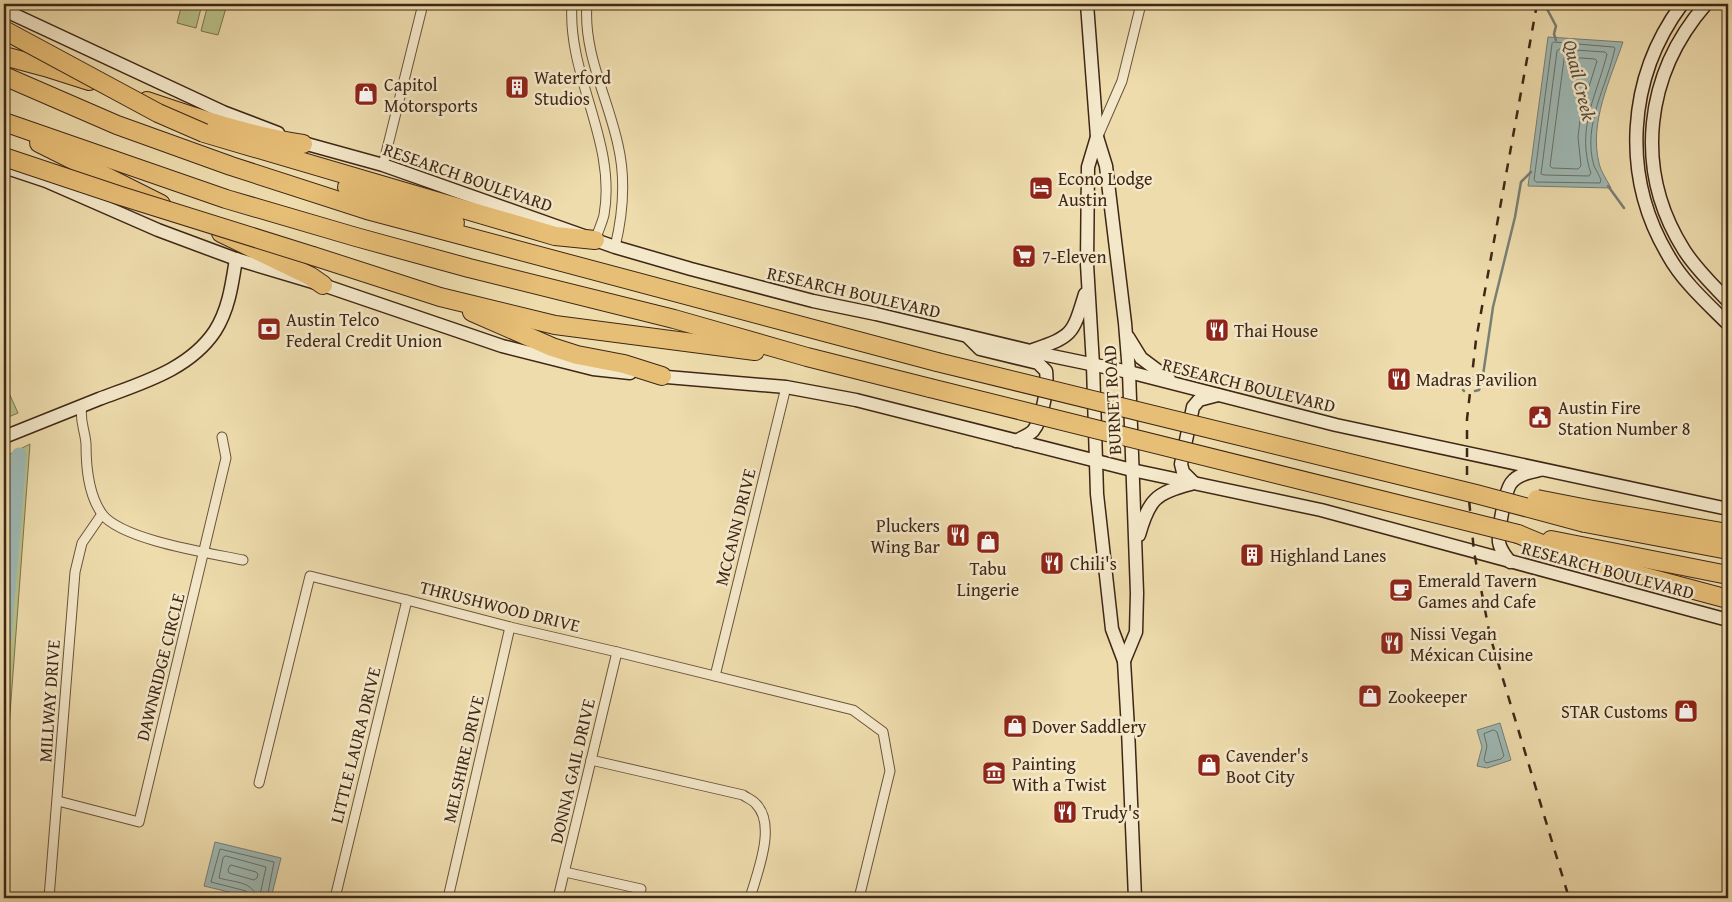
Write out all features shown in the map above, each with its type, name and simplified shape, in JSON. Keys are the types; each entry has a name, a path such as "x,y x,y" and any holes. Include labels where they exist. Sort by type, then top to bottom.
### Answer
{"highway":[{"path":"4,30 158,113 230,144 552,259"},
{"path":"4,56 44,66 242,130 302,144"},
{"path":"4,76 117,125 224,163 367,210 937,362 1476,494 1587,516 1728,550"},
{"path":"4,123 60,155 302,272 323,285"},
{"path":"4,123 248,206 468,268 674,320 807,357 1518,534 1728,599"},
{"path":"204,133 555,236 595,240"},
{"path":"4,157 440,297 555,325 807,357"},
{"path":"440,297 552,347 576,355 624,364 662,376"},
{"path":"1587,516 1728,533"},
{"path":"1579,552 1728,574"}],"main road":[{"name":"BURNET ROAD","path":"1087,4 1097,137 1106,166 1129,372 1136,548 1136,632 1124,661"},
{"path":"1682,4 1668,24 1645,76 1637,114 1635,135 1640,184 1652,224 1675,265 1690,284 1728,324"},
{"path":"1706,4 1682,34 1667,62 1660,82 1653,119 1653,165 1661,202 1667,218 1688,256 1728,301"},
{"name":"RESEARCH BOULEVARD","path":"4,10 223,112 302,144 383,165 615,247 812,301 1129,372 1336,425 1728,508"},
{"path":"1668,24 1682,34"},
{"name":"BURNET ROAD","path":"1097,137 1088,167 1088,284 1098,503 1112,629 1124,661 1135,898"},
{"name":"RESEARCH BOULEVARD","path":"4,167 46,180 158,230 236,258 323,285 502,346 593,369 786,387 856,400 1132,470 1321,510 1728,620"},
{"path":"1652,224 1667,218"},
{"path":"1675,265 1688,256"},
{"path":"4,437 159,376 175,368 199,350 214,332 226,309 236,258"},
{"path":"1030,351 1059,340 1069,334 1076,324 1088,284"},
{"path":"1126,334 1141,358 1175,384"},
{"path":"967,336 980,349 1038,363 1046,371 1047,381 1039,422 1032,432 1016,441"},
{"path":"1136,548 1145,514 1156,498 1174,488 1194,483 1184,472 1182,464 1194,407 1199,400 1218,395"},
{"path":"1510,562 1502,551 1499,541 1506,490 1513,480 1518,477 1542,469"}],"street":[{"path":"383,165 423,4"},
{"path":"572,4 573,43 603,157 606,198 604,216 595,240"},
{"path":"587,4 586,19 590,51 618,145 622,170 621,223 615,247"},
{"path":"1097,137 1122,81 1141,4"},
{"name":"MCCANN DRIVE","path":"715,676 786,387"},
{"path":"82,406 80,417 85,434 88,479 102,514 122,529 139,537 243,560"},
{"name":"DAWNRIDGE CIRCLE","path":"58,801 139,822 226,458 222,437"},
{"name":"MILLWAY DRIVE","path":"49,898 75,572 82,543 102,514"},
{"name":"THRUSHWOOD DRIVE","path":"258,783 310,576 510,627 852,710 883,732 890,771 859,898"},
{"name":"LITTLE LAURA DRIVE","path":"335,898 407,600"},
{"name":"MELSHIRE DRIVE","path":"448,898 510,627"},
{"name":"DONNA GAIL DRIVE","path":"558,898 617,652"},
{"path":"592,760 743,795 756,803 766,823 766,836 750,898"},
{"path":"565,872 641,889 638,898"}],"green space":[{"path":"182,4 202,4 196,28 177,23"},
{"path":"208,4 226,8 218,35 201,31"},
{"path":"4,382 18,413 4,419"},
{"path":"30,444 4,795 4,532 7,512 6,465 4,457"}],"water":[{"path":"1548,37 1623,42 1602,102 1597,133 1599,163 1611,188 1528,186"},
{"path":"1500,723 1511,760 1487,768 1477,766 1482,747 1477,730"},
{"path":"215,842 281,858 271,898 254,898 204,886"}],"waterway":[{"name":"Quail Creek","path":"1546,7 1556,26 1554,34 1556,40"},
{"path":"1475,391 1479,390 1482,382 1493,307 1515,217 1521,182 1531,172"},
{"name":"Quail Creek","path":"1608,186 1624,208"},
{"path":"4,639 19,455"}],"railway":[{"path":"1537,4 1476,340 1467,419 1467,478 1474,552 1490,636 1569,898"}],"place":[{"name":"Waterford Studios","path":"517,87"},
{"name":"Capitol Motorsports","path":"366,94"},
{"name":"Econo Lodge Austin","path":"1041,188"},
{"name":"7-Eleven","path":"1024,256"},
{"name":"Austin Telco Federal Credit Union","path":"269,329"},
{"name":"Thai House","path":"1217,330"},
{"name":"Madras Pavilion","path":"1399,379"},
{"name":"Austin Fire Station Number 8","path":"1540,417"},
{"name":"Pluckers Wing Bar","path":"958,535"},
{"name":"Tabu Lingerie","path":"988,542"},
{"name":"Highland Lanes","path":"1252,555"},
{"name":"Chili's","path":"1052,563"},
{"name":"Emerald Tavern Games and Cafe","path":"1401,590"},
{"name":"Nissi Vegan Méxican Cuisine","path":"1392,643"},
{"name":"Zookeeper","path":"1370,696"},
{"name":"STAR Customs","path":"1686,711"},
{"name":"Dover Saddlery","path":"1015,726"},
{"name":"Cavender's Boot City","path":"1209,765"},
{"name":"Painting With a Twist","path":"994,773"},
{"name":"Trudy's","path":"1065,812"}]}
